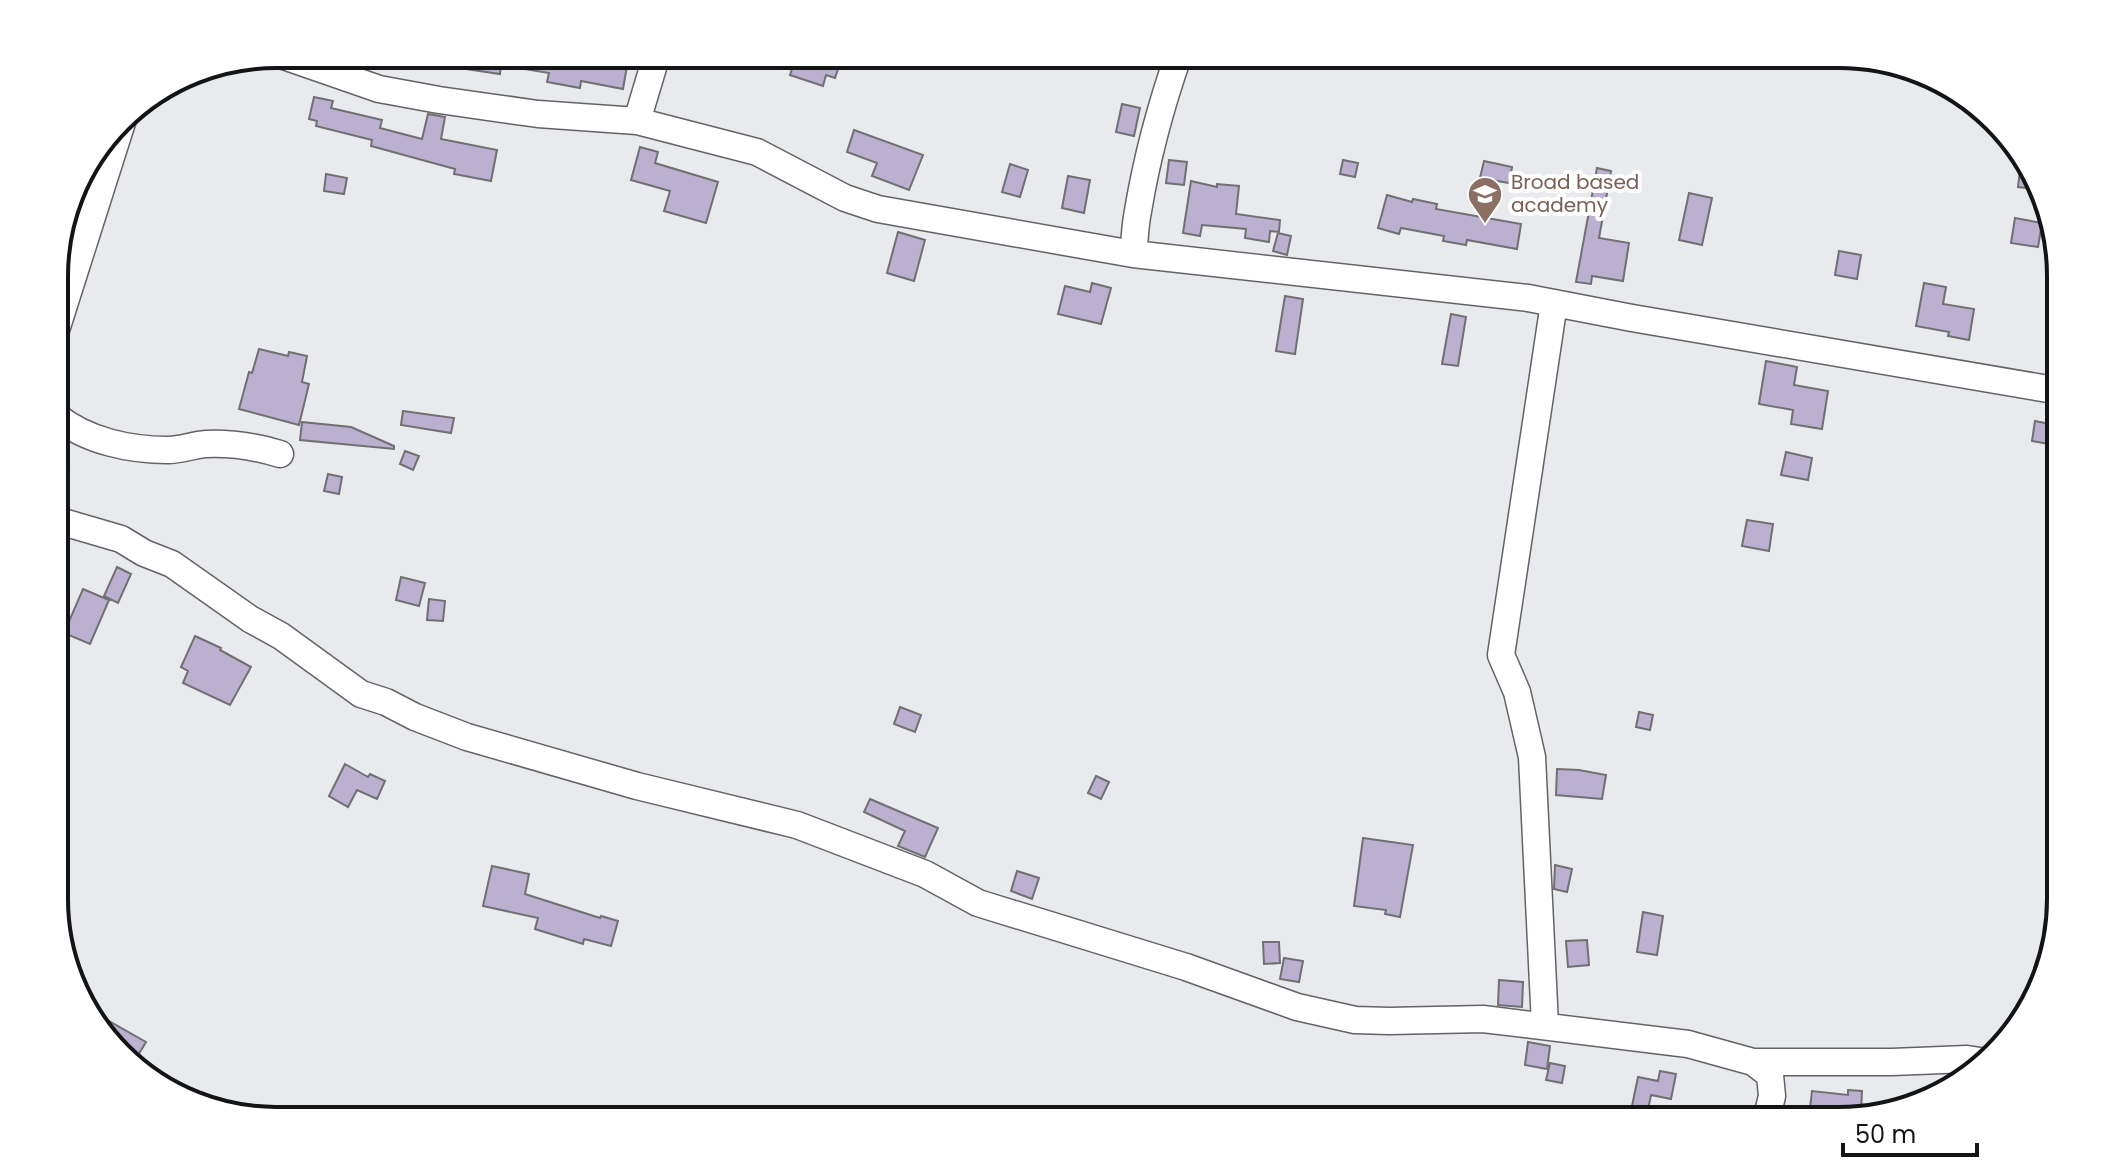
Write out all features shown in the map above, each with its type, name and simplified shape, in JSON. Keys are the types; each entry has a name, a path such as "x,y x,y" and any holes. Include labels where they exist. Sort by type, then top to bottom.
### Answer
{"street":[{"path":"318,68 379,89 439,100 538,114 637,121 757,152 864,206 1133,254 1528,298 2047,389"},
{"path":"637,121 653,68"},
{"path":"1133,254 1149,155 1162,100 1174,68"},
{"path":"68,292 115,145"},
{"path":"1545,1025 1532,757 1517,692 1501,655 1554,303"},
{"path":"68,425 93,437 128,446 170,450 205,444 261,449 280,454"},
{"path":"68,524 121,539 144,553 172,564 250,619 281,636 361,694 386,702 415,717 467,737 637,786 797,825 925,874 978,903 1186,967 1297,1007 1355,1020 1483,1019 1545,1025 1688,1044 1753,1062 1970,1060"},
{"path":"1753,1062 1770,1075 1772,1096 1769,1107"}],"building":[{"path":"459,68 501,68 500,74"},
{"path":"519,68 627,68 623,89 581,81 580,88 547,82 549,73"},
{"path":"792,68 838,68 835,78 826,75 823,86 790,75"},
{"path":"314,97 333,101 331,108 382,120 380,128 422,139 428,114 445,117 441,139 497,150 491,181 454,174 455,169 371,146 372,140 316,126 317,121 309,119"},
{"path":"1122,104 1140,108 1134,136 1116,132"},
{"path":"854,130 923,155 909,190 872,176 877,163 847,152"},
{"path":"640,147 658,152 655,163 718,182 706,223 664,211 670,191 631,180"},
{"path":"1169,160 1187,162 1184,185 1166,183"},
{"path":"1343,160 1358,163 1355,177 1340,174"},
{"path":"1484,161 1512,167 1509,183 1480,178"},
{"path":"1010,164 1028,170 1020,197 1002,192"},
{"path":"1597,168 1611,171 1599,238 1629,243 1623,281 1592,276 1591,284 1576,282"},
{"path":"2020,173 2027,188 2018,187"},
{"path":"326,174 347,178 344,194 324,191"},
{"path":"1068,176 1090,180 1084,213 1062,208"},
{"path":"1191,181 1217,187 1217,184 1239,186 1236,214 1280,220 1279,232 1270,231 1269,242 1245,238 1246,229 1202,225 1200,236 1183,233"},
{"path":"1689,193 1712,198 1702,245 1679,240"},
{"path":"1387,195 1412,202 1413,199 1437,204 1436,209 1521,224 1517,249 1467,240 1466,245 1443,241 1444,236 1401,228 1399,234 1378,228"},
{"path":"2015,218 2040,223 2038,247 2011,243"},
{"path":"898,232 925,240 914,281 887,273"},
{"path":"1278,233 1291,236 1287,255 1273,251"},
{"path":"1839,251 1861,255 1857,279 1835,275"},
{"path":"1092,283 1111,288 1101,324 1058,314 1065,286 1090,292"},
{"path":"1924,283 1946,287 1943,304 1974,309 1969,340 1948,336 1949,332 1916,326"},
{"path":"1285,296 1303,299 1295,354 1276,351"},
{"path":"1451,314 1466,317 1458,366 1442,364"},
{"path":"259,349 288,356 289,352 307,356 302,382 309,384 299,425 239,409"},
{"path":"1766,361 1797,367 1794,385 1828,391 1822,429 1791,424 1793,410 1759,404"},
{"path":"403,411 454,418 451,433 401,425"},
{"path":"2035,421 2047,423 2047,444 2032,441"},
{"path":"302,422 351,427 394,446 394,449 300,440"},
{"path":"405,451 419,456 413,470 400,464"},
{"path":"1786,452 1812,458 1808,480 1781,475"},
{"path":"328,474 342,477 339,494 324,491"},
{"path":"1747,520 1773,524 1769,551 1742,546"},
{"path":"117,567 131,574 118,603 104,596"},
{"path":"401,577 425,583 419,606 396,600"},
{"path":"83,589 109,600 90,644 68,635 68,624"},
{"path":"429,599 445,601 443,621 427,620"},
{"path":"195,636 251,667 230,705 183,683 188,671 181,667"},
{"path":"900,707 921,715 915,732 894,724"},
{"path":"1639,712 1653,715 1650,730 1636,727"},
{"path":"345,764 368,777 370,774 385,781 377,799 357,790 348,807 329,796"},
{"path":"1557,769 1606,775 1602,799 1556,795"},
{"path":"1096,776 1109,782 1101,799 1088,793"},
{"path":"870,799 938,828 925,857 898,846 905,831 864,812"},
{"path":"1363,838 1413,845 1400,917 1385,914 1386,910 1354,906"},
{"path":"1555,865 1572,869 1567,892 1554,889"},
{"path":"492,866 529,874 525,894 618,921 611,946 584,939 583,944 535,929 538,918 483,906"},
{"path":"1017,871 1039,878 1032,899 1011,891"},
{"path":"1643,912 1663,916 1657,955 1637,952"},
{"path":"1587,940 1589,965 1568,967 1566,941"},
{"path":"1263,942 1279,942 1280,963 1264,964"},
{"path":"1284,958 1303,961 1299,982 1280,979"},
{"path":"1499,980 1523,982 1522,1007 1498,1005"},
{"path":"107,1020 146,1042 138,1054"},
{"path":"1528,1042 1550,1046 1547,1069 1525,1065"},
{"path":"1550,1063 1565,1066 1562,1083 1546,1080"},
{"path":"1660,1071 1676,1074 1671,1099 1651,1095 1649,1107 1632,1106 1638,1077 1658,1081"},
{"path":"1848,1090 1862,1091 1861,1106 1810,1107 1812,1091 1848,1095"}],"place":[{"name":"Broad based academy","path":"1485,225"}]}
